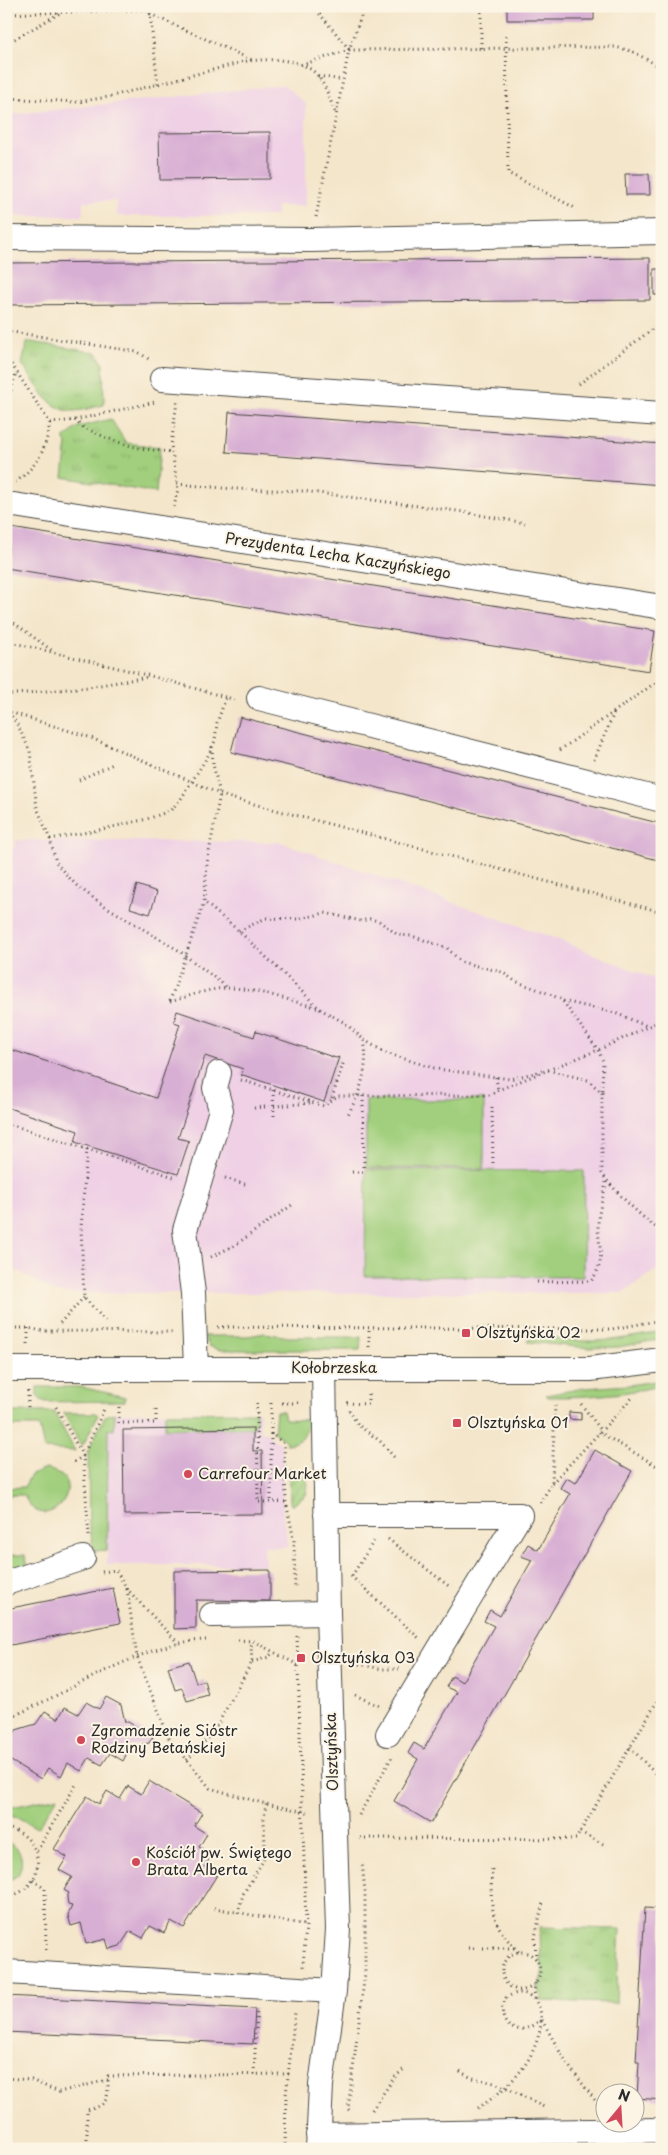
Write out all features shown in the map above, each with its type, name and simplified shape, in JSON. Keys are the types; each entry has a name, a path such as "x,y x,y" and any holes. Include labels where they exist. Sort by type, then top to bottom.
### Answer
{"street":[{"path":"8,238 311,240 662,232"},
{"path":"168,387 662,414"},
{"name":"Prezydenta Lecha Kaczyńskiego","path":"13,495 170,529 662,607"},
{"path":"259,698 662,800"},
{"path":"196,1368 193,1293 185,1230 221,1110 214,1088 219,1073"},
{"name":"Kołobrzeska","path":"6,1369 590,1369 662,1360"},
{"name":"Olsztyńska","path":"324,1368 328,1613 334,1814 338,1871 338,1929 334,1990 321,2084 318,2142 662,2130"},
{"path":"326,1515 382,1524 520,1516 388,1734"},
{"path":"6,1583 89,1557"},
{"path":"212,1615 328,1613"},
{"path":"6,1972 334,1990"}],"path":[{"path":"90,6 91,12"},
{"path":"6,14 149,10 198,6"},
{"path":"313,6 349,50"},
{"path":"311,240 335,112 349,50 366,6"},
{"path":"481,6 481,48"},
{"path":"149,10 158,84"},
{"path":"6,44 61,13"},
{"path":"150,14 253,61"},
{"path":"506,36 508,173 582,212"},
{"path":"301,65 349,50 615,47 632,51 662,68"},
{"path":"6,98 77,102 108,97 253,61 269,59 301,65 317,75 342,80"},
{"path":"317,75 335,112"},
{"path":"572,408 574,392 578,385 654,328 662,325"},
{"path":"6,331 32,337 138,352 168,387 171,445 178,489 170,529"},
{"path":"6,356 50,423 46,444 41,457 13,495"},
{"path":"6,410 16,371"},
{"path":"50,423 76,420 168,387"},
{"path":"76,420 80,426 124,446 172,452"},
{"path":"177,484 234,489 304,491 457,511 525,523"},
{"path":"6,617 57,654"},
{"path":"6,641 151,676 228,698 217,723 212,747 213,764 220,794 207,862 204,902 184,954 170,1002 204,991 228,988 242,989 320,1008"},
{"path":"6,695 88,687 151,676"},
{"path":"536,768 662,678"},
{"path":"7,710 89,736 220,794 662,912"},
{"path":"7,710 30,751 37,808 50,839 56,862 76,885 100,903 184,954 228,988"},
{"path":"589,782 596,755 614,712"},
{"path":"50,839 147,819 170,811 181,799 212,747"},
{"path":"79,780 113,764"},
{"path":"204,902 240,931 320,1008 345,1022 364,1040 386,1052 438,1069 510,1080 549,1070 588,1080 602,1093"},
{"path":"240,931 266,918 299,919 325,913 361,921 370,919 378,921 398,935 412,936 447,948 461,962 502,972 515,981 562,1000 615,1013 648,1026"},
{"path":"562,1000 598,1050 603,1061 602,1173 606,1182 621,1194 646,1220 662,1231"},
{"path":"219,1073 324,1106 337,1096 491,1095 498,1090 598,1050 662,1020"},
{"path":"348,1116 366,1070 364,1040"},
{"path":"332,1098 344,1061"},
{"path":"496,1077 498,1090"},
{"path":"273,1090 274,1116"},
{"path":"363,1096 364,1167"},
{"path":"254,1108 313,1102"},
{"path":"492,1107 493,1165"},
{"path":"6,1123 198,1185"},
{"path":"87,1149 81,1228 84,1297 108,1324"},
{"path":"352,1172 364,1172"},
{"path":"239,1182 246,1184"},
{"path":"537,1282 590,1281 596,1275 602,1252 598,1225 606,1182"},
{"path":"210,1258 235,1245 292,1205"},
{"path":"60,1324 84,1297"},
{"path":"6,1328 28,1328 42,1331 174,1332 194,1327 612,1329 662,1320"},
{"path":"552,1483 633,1397"},
{"path":"257,1403 258,1502 286,1502"},
{"path":"271,1502 272,1403"},
{"path":"345,1404 358,1424 380,1441 394,1457"},
{"path":"581,1404 600,1431 662,1469"},
{"path":"56,1407 83,1456 89,1557 116,1570 127,1589 178,1643"},
{"path":"74,1462 83,1456 105,1407"},
{"path":"119,1407 119,1423 156,1423 156,1407"},
{"path":"271,1434 284,1443 286,1502 294,1540 306,1925 304,1958 296,2000 289,2074 285,2149"},
{"path":"351,1576 382,1524 468,1602"},
{"path":"346,1572 436,1654"},
{"path":"127,1589 137,1657 169,1738 210,1788 302,1812"},
{"path":"6,1718 137,1657 178,1643 212,1640"},
{"path":"236,1640 253,1641 298,1665"},
{"path":"187,1760 214,1733 252,1662 251,1646 253,1641"},
{"path":"252,1662 269,1657 273,1652"},
{"path":"348,1662 382,1669 405,1668"},
{"path":"360,1838 576,1839 662,1693"},
{"path":"630,1748 662,1781"},
{"path":"36,1851 77,1783"},
{"path":"238,1913 243,1894 263,1861 266,1804"},
{"path":"6,1828 24,1834 31,1842 36,1851 37,1871 25,1890 15,1896 6,1897"},
{"path":"580,1832 605,1845"},
{"path":"354,2115 348,2109 365,1973 364,1890 361,1854"},
{"path":"492,1870 490,1902 492,1916 498,1928 519,1952"},
{"path":"33,1880 45,1889 45,1974"},
{"path":"543,1902 535,1937 536,1960 540,1969 534,1992 541,2020 581,2085 596,2102"},
{"path":"214,1908 306,1925"},
{"path":"468,1948 515,1948"},
{"path":"536,1960 527,1953 519,1952 512,1954 506,1958 502,1972 508,1985 526,1993 537,2002"},
{"path":"535,1983 529,1988 506,1998 502,2005 504,2019 515,2029 529,2028 541,2020"},
{"path":"254,2074 257,2009"},
{"path":"474,2111 491,2100 525,2065 535,2044 541,2020"},
{"path":"368,2114 394,2078 405,2068"},
{"path":"460,2071 470,2078 505,2087 547,2109"},
{"path":"87,2149 86,2110 100,2107 106,2100 108,2076 289,2074"},
{"path":"6,2078 31,2080 59,2092 108,2080"}],"shaded area":[{"path":"284,85 306,104 306,206 277,206 277,216 117,216 116,201 83,201 83,216 6,216 6,115"},
{"path":"16,840 280,842 554,938 662,982 662,1266 623,1293 56,1293 6,1264 6,873"},
{"path":"260,1412 260,1429 282,1445 283,1516 288,1547 264,1547 265,1565 107,1565 108,1429 114,1429 115,1413"}],"green space":[{"path":"32,342 97,353 103,364 104,405 72,411 63,410 49,400 22,364 27,343"},
{"path":"111,419 126,443 160,447 156,493 63,477 67,443 63,439 78,427"},
{"path":"366,1100 484,1100 484,1169 366,1168"},
{"path":"366,1170 584,1171 583,1277 365,1276"},
{"path":"662,1332 662,1339 619,1347 589,1348 528,1342 529,1339 544,1337 603,1341"},
{"path":"265,1333 289,1337 361,1337 360,1350 219,1350 209,1346 204,1336 248,1336"},
{"path":"662,1380 662,1385 620,1393 562,1397 548,1397 546,1395 584,1388 629,1385"},
{"path":"37,1387 81,1387 125,1397 125,1401 46,1402 37,1396"},
{"path":"276,1411 283,1411 285,1419 307,1420 305,1433 300,1440 286,1444 286,1441 274,1433"},
{"path":"6,1412 54,1412 75,1451 44,1449 39,1426 6,1426"},
{"path":"256,1412 256,1425 253,1425 253,1428 165,1429 165,1415 167,1413"},
{"path":"64,1413 96,1413 98,1415 83,1445 80,1444"},
{"path":"115,1413 114,1430 108,1429 107,1550 94,1551 89,1524 88,1451 105,1416"},
{"path":"289,1468 300,1471 308,1483 306,1495 293,1505 291,1505 290,1501"},
{"path":"45,1469 60,1474 66,1483 66,1494 61,1503 53,1510 43,1513 33,1508 24,1495 6,1495 6,1488 24,1487 31,1475"},
{"path":"6,1555 25,1555 28,1566 6,1572"},
{"path":"58,1797 37,1828 19,1818 9,1816 8,1808"},
{"path":"6,1842 16,1847 19,1851 21,1865 18,1875 6,1883"},
{"path":"540,1927 620,1929 616,2003 541,2001 539,1985 543,1970"}],"building":[{"path":"507,6 594,6 594,20 507,20"},
{"path":"270,132 270,179 160,180 159,133"},
{"path":"625,174 649,174 650,195 626,195"},
{"path":"650,258 650,300 6,305 6,263"},
{"path":"654,269 662,269 662,295 654,295"},
{"path":"229,412 662,444 662,485 226,452"},
{"path":"11,528 655,631 649,671 6,568"},
{"path":"240,717 662,824 662,861 348,780 231,752"},
{"path":"137,885 157,892 150,914 130,908"},
{"path":"177,1011 254,1037 256,1030 257,1032 336,1058 339,1057 324,1102 243,1075 241,1076 243,1069 205,1056 178,1138 189,1141 178,1174 75,1142 78,1131 6,1107 6,1048 156,1098 180,1024 174,1022"},
{"path":"569,1412 581,1413 581,1420 569,1419"},
{"name":"Carrefour Market","path":"253,1428 253,1451 262,1451 263,1514 124,1515 123,1430"},
{"path":"595,1450 632,1471 431,1823 394,1801 418,1759 408,1753 414,1743 424,1749 457,1692 446,1687 452,1676 462,1682 494,1626 484,1621 490,1610 500,1616 532,1560 521,1556 528,1544 538,1550 570,1494 560,1488 566,1478 576,1483"},
{"path":"270,1570 270,1601 196,1600 196,1628 174,1629 174,1571"},
{"path":"113,1588 120,1623 6,1646 6,1609"},
{"path":"189,1661 196,1683 204,1680 208,1695 187,1701 182,1688 175,1690 168,1667"},
{"name":"Zgromadzenie Sióstr Rodziny Betańskiej","path":"106,1697 121,1705 125,1722 153,1737 149,1743 130,1747 123,1761 110,1753 102,1765 89,1758 81,1771 68,1763 61,1776 48,1768 41,1779 6,1758 6,1747 16,1730 36,1724 45,1711 58,1719 65,1707 78,1714 86,1702 99,1709"},
{"name":"Kościół pw. Świętego Brata Alberta","path":"149,1781 202,1813 194,1826 207,1834 199,1847 212,1855 204,1867 217,1875 184,1928 171,1921 164,1933 150,1926 143,1938 130,1931 120,1946 109,1949 106,1939 86,1944 81,1923 71,1926 68,1915 72,1906 68,1905 67,1897 69,1893 64,1890 72,1877 59,1870 67,1857 54,1849 87,1796 99,1804 107,1791 120,1799 128,1786 141,1794"},
{"path":"645,1908 662,1909 662,2100 646,2099 646,2082 638,2082 639,2062 636,2062"},
{"path":"6,1996 255,2009 253,2044 6,2032"}],"place":[{"name":"Olsztyńska 02","path":"466,1333"},
{"name":"Olsztyńska 01","path":"457,1423"},
{"name":"Carrefour Market","path":"188,1474"},
{"name":"Olsztyńska 03","path":"301,1658"},
{"name":"Zgromadzenie Sióstr Rodziny Betańskiej","path":"81,1740"},
{"name":"Kościół pw. Świętego Brata Alberta","path":"136,1862"}]}
